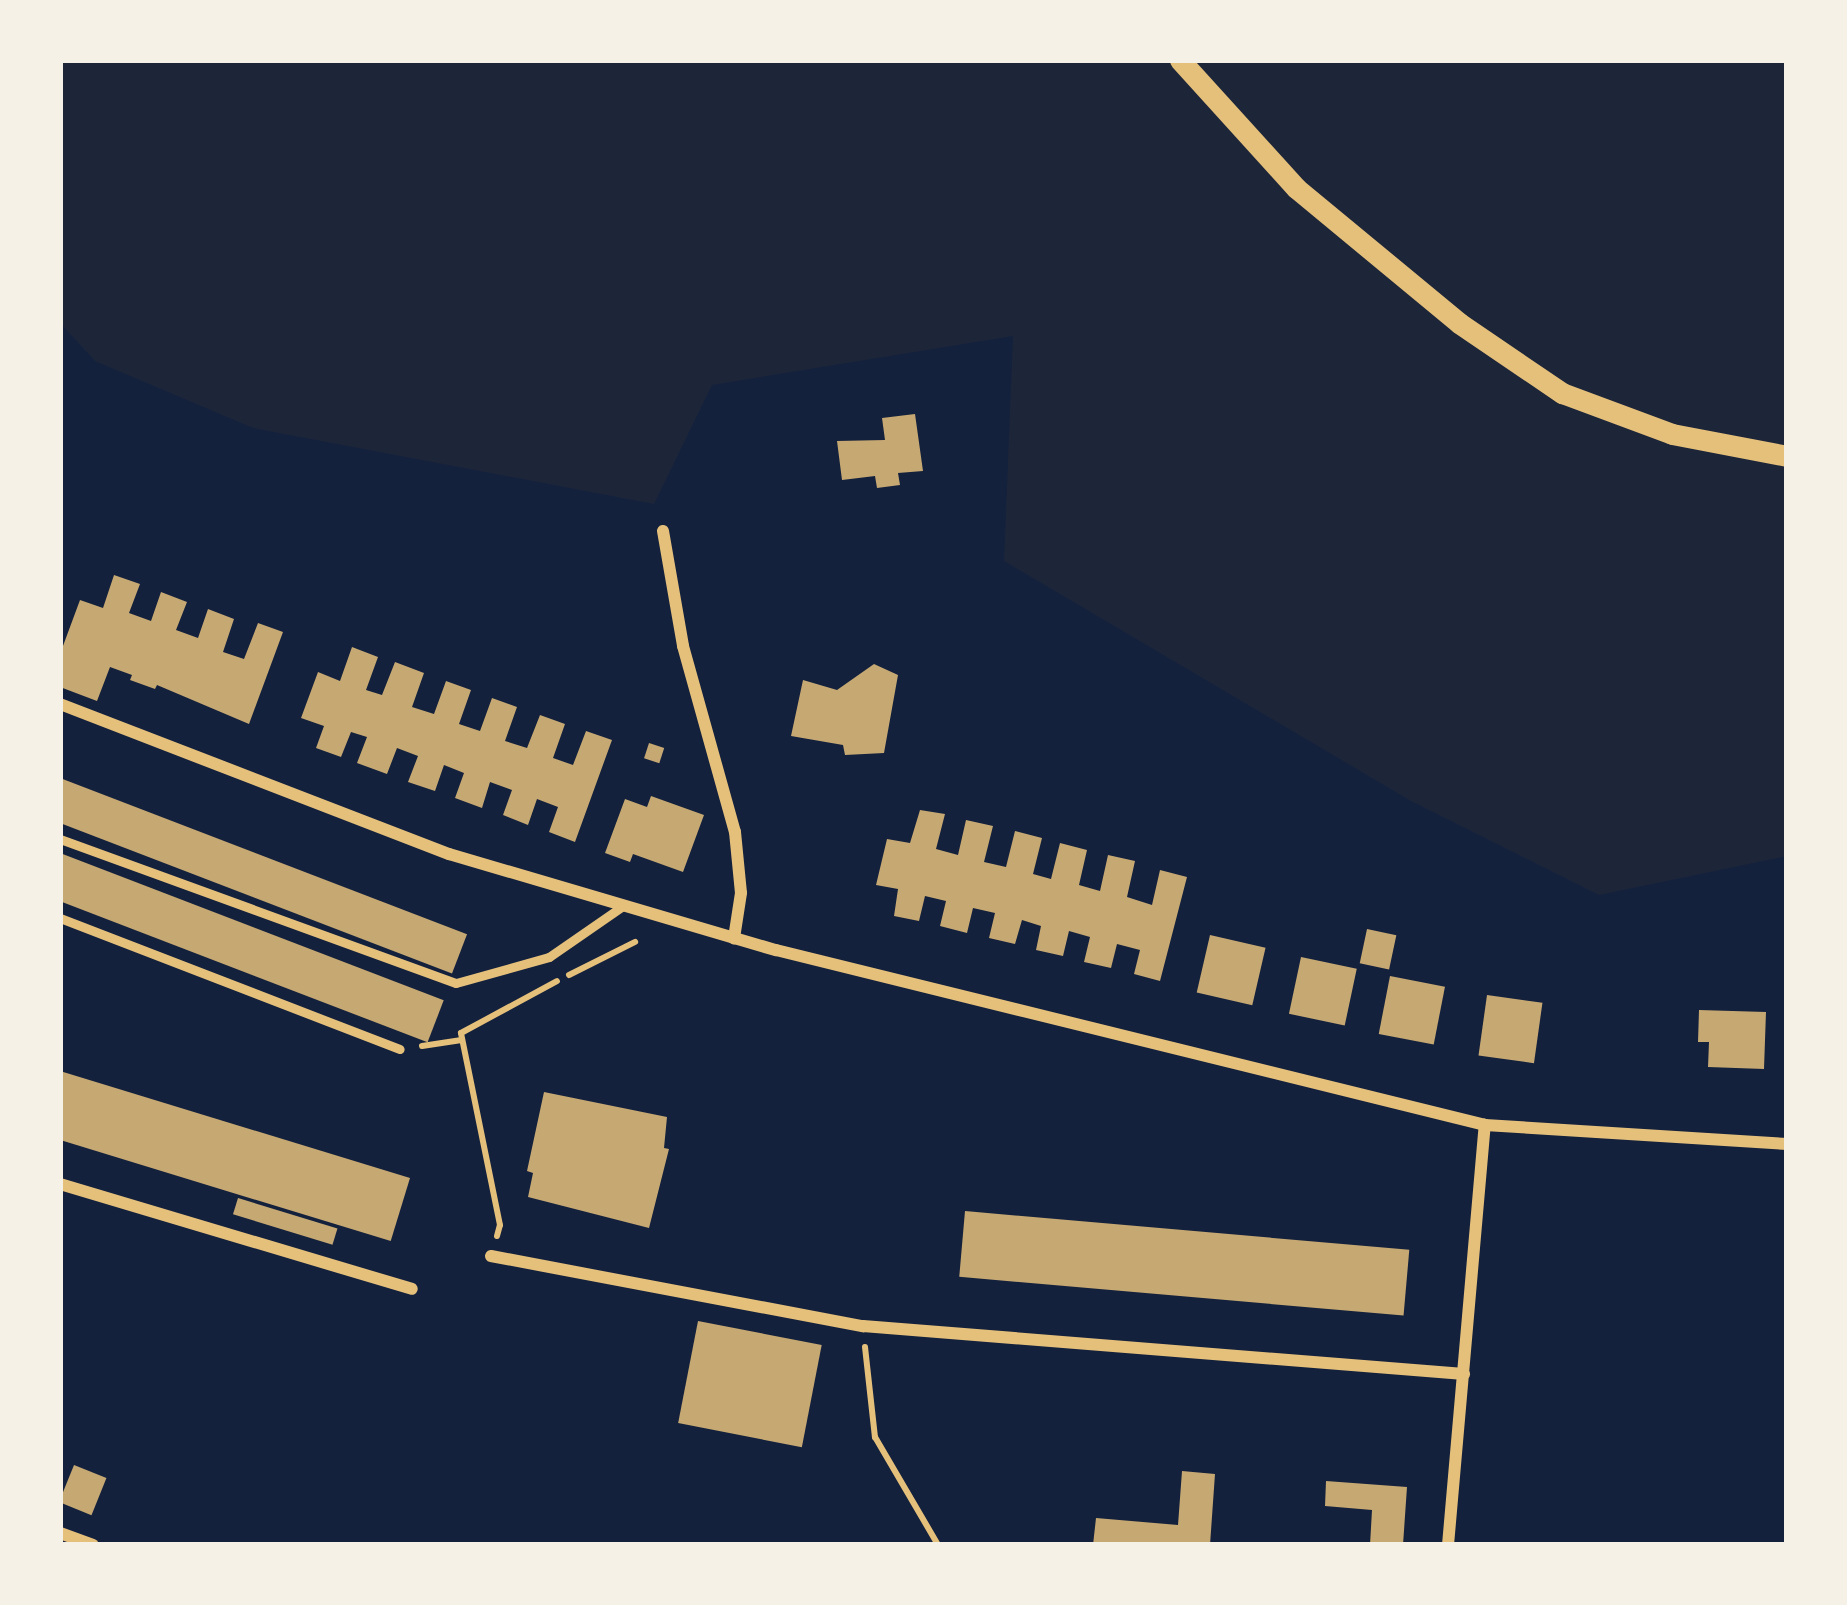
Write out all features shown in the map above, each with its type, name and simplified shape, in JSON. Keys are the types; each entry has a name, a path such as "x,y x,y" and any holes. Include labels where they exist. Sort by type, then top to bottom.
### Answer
{"street":[{"path":"1180,60 1296,188 1460,323 1562,393 1672,434 1787,456"},
{"path":"662,531 683,646 735,832 742,893 734,938"},
{"path":"60,704 449,854 734,938 1485,1125 1787,1144"},
{"path":"1448,1545 1485,1125"},
{"path":"60,1184 412,1289"},
{"path":"491,1256 862,1326 1464,1375"},
{"path":"60,1533 92,1545"}],"lane":[{"path":"60,838 456,983 549,957 623,905"},
{"path":"60,918 400,1049"}],"path":[{"path":"500,1225 461,1033 635,942"},
{"path":"400,1049 462,1040"},
{"path":"862,1326 875,1437 938,1545"}],"shaded area":[{"path":"60,60 1787,60 1787,856 1599,895 1411,801 1004,561 1013,336 712,385 654,504 253,428 95,361 60,323"}],"building":[{"path":"915,414 923,471 898,473 900,485 877,488 875,476 842,480 837,441 885,440 882,418"},
{"path":"114,575 140,584 129,613 151,621 161,592 187,602 176,630 198,638 208,609 234,619 223,652 244,659 258,623 283,632 249,724 157,685 155,689 130,680 132,675 110,667 97,701 60,687 60,654 80,600 103,608"},
{"path":"352,647 378,657 366,690 382,695 395,662 424,673 412,707 434,714 446,681 471,690 459,724 480,731 492,698 517,707 505,741 527,748 540,715 565,724 553,758 573,765 586,731 612,740 575,842 549,832 558,807 537,799 528,825 503,815 512,790 490,782 482,808 455,798 464,773 444,765 435,791 408,782 418,756 397,748 387,774 357,763 367,737 351,732 341,757 316,748 324,726 301,718 318,672 340,681"},
{"path":"874,664 898,675 884,753 845,755 843,745 791,736 803,680 837,690"},
{"path":"649,743 664,748 659,763 644,758"},
{"path":"60,778 467,934 452,973 60,823"},
{"path":"651,796 704,815 683,872 633,854 630,862 605,853 625,799 647,807"},
{"path":"920,810 945,814 936,849 958,855 966,820 993,826 984,862 1006,867 1015,831 1042,838 1033,874 1051,879 1060,843 1087,850 1079,885 1100,891 1108,855 1135,861 1127,897 1152,905 1160,870 1187,877 1160,981 1134,974 1140,950 1117,944 1111,968 1084,962 1090,937 1069,931 1063,956 1036,950 1041,926 1022,920 1015,944 989,938 995,913 973,908 967,933 940,926 946,901 925,896 919,921 894,916 898,889 876,885 887,839 910,843"},
{"path":"60,853 444,1000 428,1042 60,901"},
{"path":"1367,929 1396,935 1389,969 1360,963"},
{"path":"1210,935 1266,948 1252,1005 1197,992"},
{"path":"1301,957 1357,969 1345,1026 1289,1014"},
{"path":"1390,976 1445,987 1434,1045 1379,1034"},
{"path":"1487,995 1542,1003 1534,1063 1479,1055"},
{"path":"1699,1010 1766,1012 1764,1069 1708,1067 1709,1042 1698,1042"},
{"path":"60,1071 410,1178 391,1241 60,1140"},
{"path":"544,1092 667,1117 664,1148 669,1149 649,1228 528,1197 533,1173 527,1171"},
{"path":"238,1198 337,1228 332,1245 233,1214"},
{"path":"965,1211 1409,1250 1404,1316 959,1277"},
{"path":"698,1321 822,1345 802,1447 678,1423"},
{"path":"74,1465 106,1478 91,1515 60,1502"},
{"path":"1182,1471 1215,1474 1210,1545 1093,1545 1096,1518 1178,1525"},
{"path":"1326,1481 1407,1487 1403,1545 1370,1545 1372,1510 1325,1506"}]}
